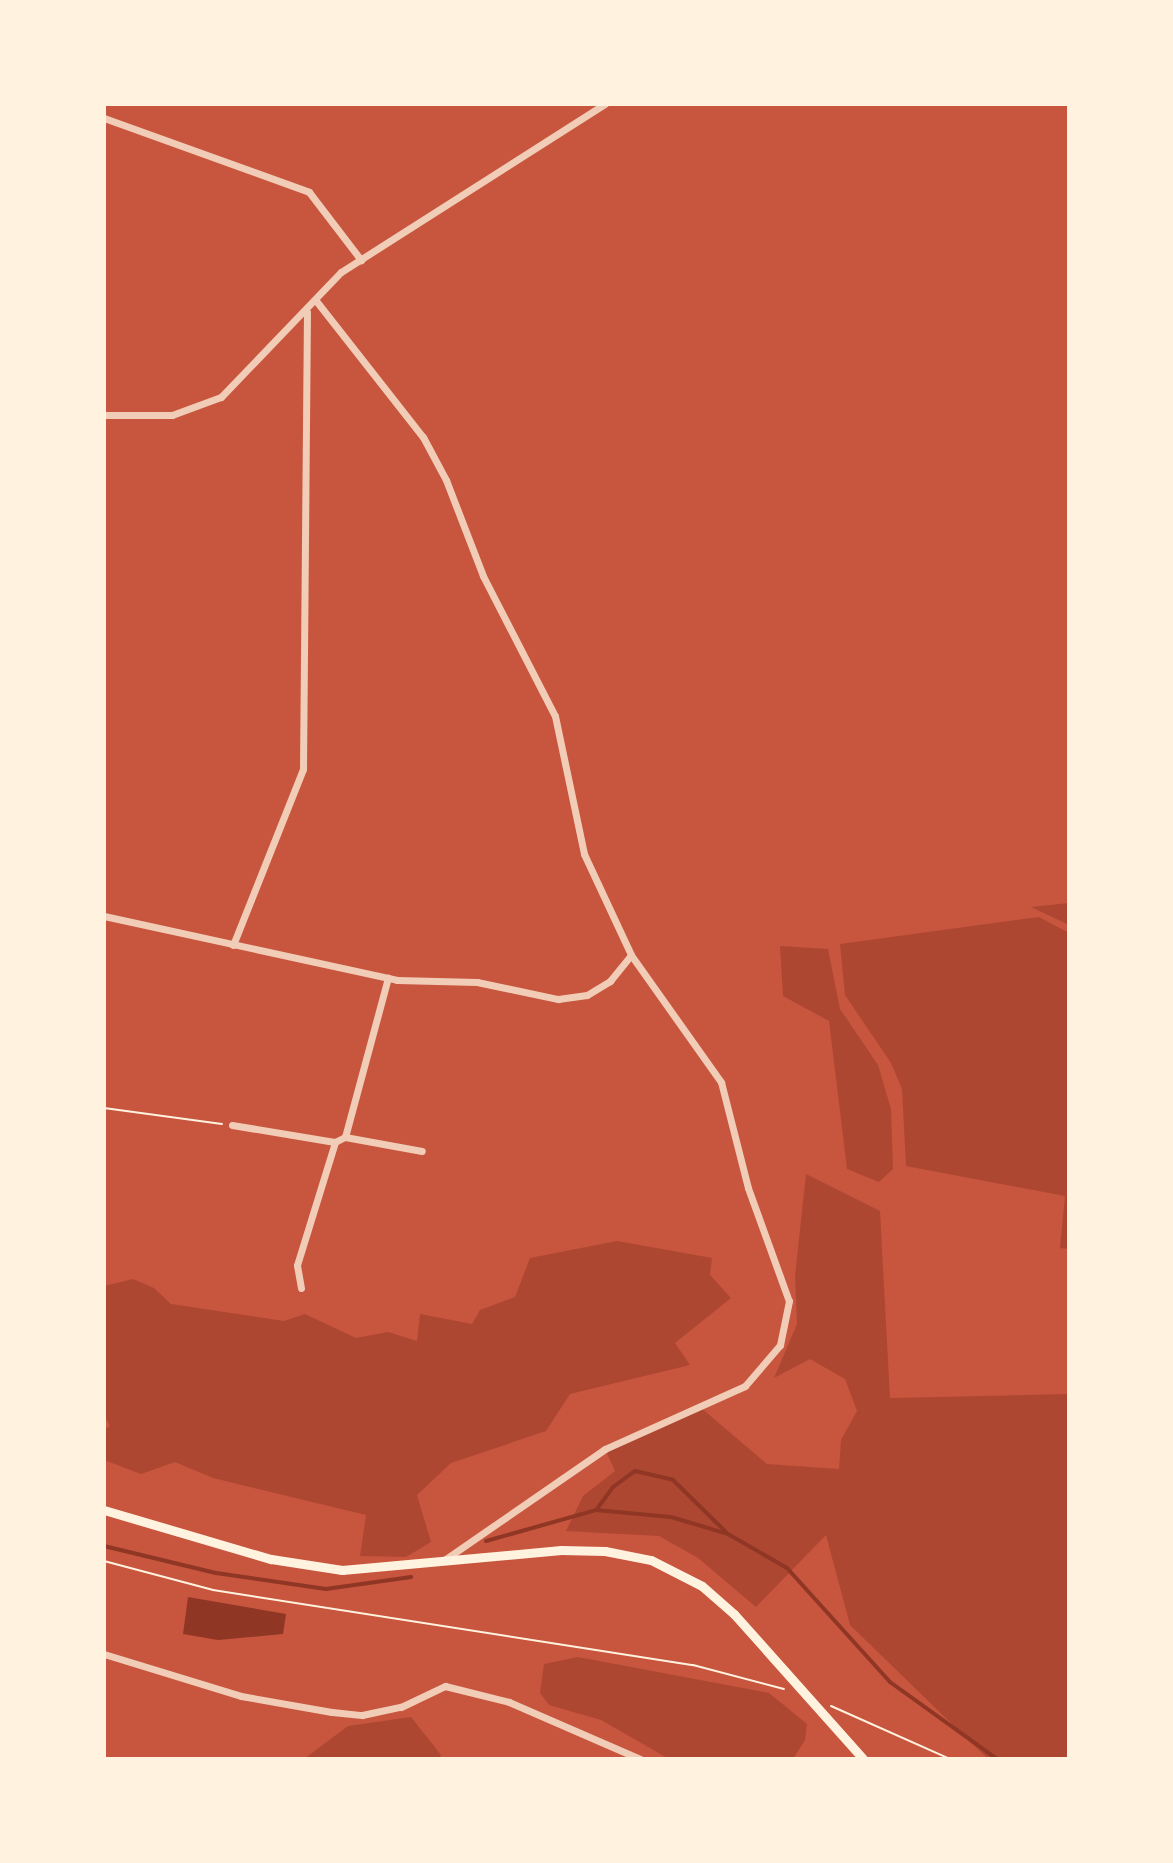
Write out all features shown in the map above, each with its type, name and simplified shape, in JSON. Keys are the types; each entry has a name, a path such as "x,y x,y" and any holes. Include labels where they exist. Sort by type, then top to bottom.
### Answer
{"main road":[{"path":"104,1510 271,1559 328,1568 439,1563 561,1550 605,1551 651,1560 702,1586 734,1614 863,1759"}],"street":[{"path":"104,415 172,415 221,397 317,302 341,272 605,104"},
{"path":"104,118 309,192 361,260"},
{"path":"317,302 423,437 446,480 483,576 555,716 584,854 631,955 721,1082 748,1188 783,1276 788,1324 769,1364 745,1386 605,1449 439,1563"},
{"path":"233,945 303,769 307,312"},
{"path":"104,916 388,978 477,982 558,999 587,995 610,981 631,955"},
{"path":"345,1137 388,978"},
{"path":"232,1125 335,1142 345,1137 422,1151"},
{"path":"301,1288 297,1265 335,1142"},
{"path":"104,1654 241,1696 347,1714 401,1707 445,1686 509,1702 640,1759"}],"path":[{"path":"104,1108 232,1125"},
{"path":"104,1561 213,1590 693,1665 865,1718 950,1759"}],"shaded area":[{"path":"1069,903 1069,925 1031,907"},
{"path":"1039,917 1069,933 1069,1249 1060,1248 1065,1196 906,1166 902,1089 891,1063 845,995 840,944"},
{"path":"780,946 828,949 840,1009 878,1065 891,1109 893,1169 879,1182 847,1169 829,1021 783,996"},
{"path":"806,1174 880,1211 890,1398 1069,1394 1069,1759 988,1759 850,1625 826,1535 756,1607 698,1558 659,1536 566,1531 583,1496 615,1471 605,1449 700,1407 767,1464 839,1469 841,1440 857,1411 845,1379 810,1359 774,1378 797,1324 795,1276"},
{"path":"617,1241 712,1258 710,1275 731,1298 675,1343 690,1365 570,1394 546,1431 451,1463 417,1495 431,1542 406,1557 360,1556 366,1515 213,1478 175,1462 141,1474 104,1460 104,1430 110,1426 104,1415 104,1286 133,1279 154,1288 171,1304 284,1321 305,1314 356,1338 388,1332 417,1341 420,1314 472,1324 480,1310 515,1297 530,1258"},
{"path":"188,1597 286,1614 283,1634 218,1640 183,1634"},
{"path":"578,1657 769,1693 807,1724 805,1740 793,1759 669,1759 601,1720 549,1705 540,1693 544,1664"},
{"path":"411,1717 441,1755 439,1759 304,1759 348,1726"}],"waterway":[{"path":"597,1509 613,1487 635,1471 673,1480 726,1532"},
{"path":"486,1541 596,1510 671,1517 728,1534 787,1568 890,1682 997,1759"},
{"path":"104,1546 216,1573 326,1589 411,1577"}]}
